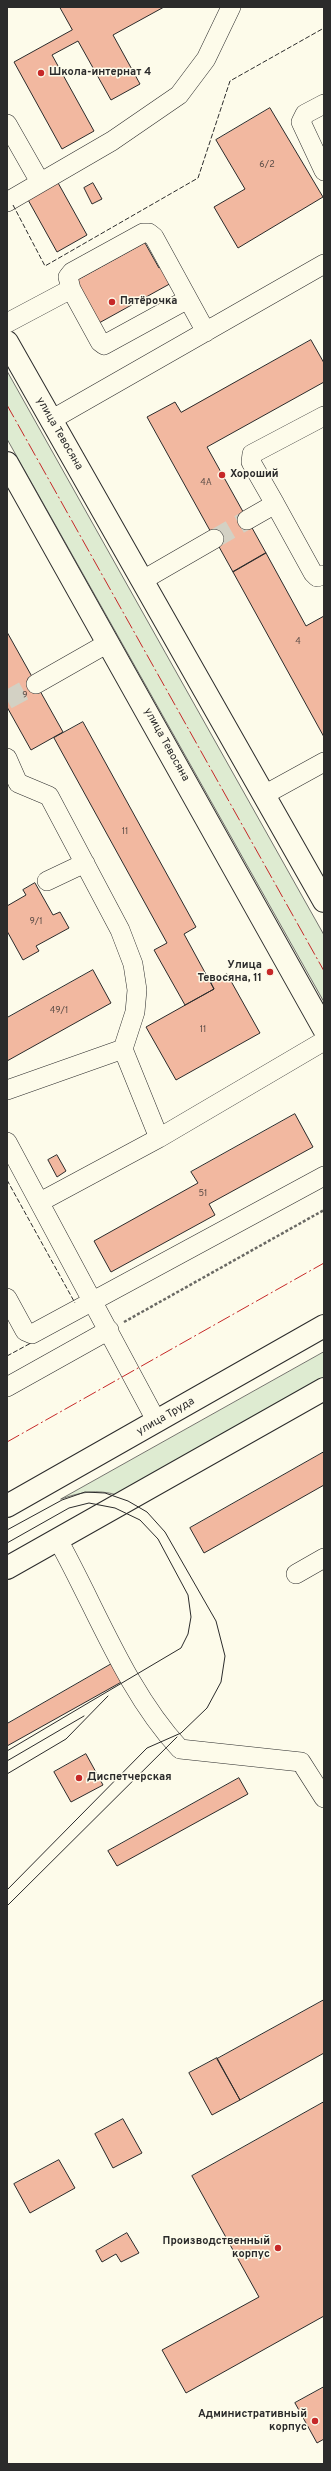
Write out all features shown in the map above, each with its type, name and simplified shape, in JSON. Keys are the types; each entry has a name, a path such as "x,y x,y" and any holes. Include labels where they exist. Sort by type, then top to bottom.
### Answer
{"main road":[{"name":"улица Тевосяна","path":"7,342 324,901"},
{"name":"улица Тевосяна","path":"7,463 324,1028"},
{"name":"улица Труда","path":"7,1506 324,1326"},
{"path":"7,1568 324,1389"}],"lane":[{"path":"7,202 112,141 180,95 206,59 231,7"},
{"path":"324,104 305,114 301,122 324,171"},
{"path":"7,124 40,182"},
{"path":"188,299 104,345 100,342 67,281 72,272 143,234 149,233 154,237 188,299 206,332"},
{"path":"50,420 324,264"},
{"path":"7,323 71,289"},
{"path":"324,416 254,452 250,456 251,462 313,573 317,577 324,576"},
{"path":"247,520 275,504"},
{"path":"143,580 214,539"},
{"path":"36,684 108,643"},
{"path":"7,758 13,787 49,796 120,930 133,964 137,990 135,1012 123,1049 159,1138"},
{"path":"264,795 324,762"},
{"path":"47,881 85,863"},
{"path":"40,1202 159,1138 324,1041"},
{"path":"7,1090 123,1049"},
{"path":"7,1142 157,1422"},
{"path":"7,1298 12,1321 26,1333 32,1334 94,1302 324,1176"},
{"path":"7,1387 109,1330"},
{"path":"58,1540 98,1620 141,1696 169,1738 180,1749 301,1762 324,1798"},
{"path":"296,1574 324,1558"}],"path":[{"path":"109,1330 324,1210"}],"green space":[{"path":"7,371 324,935 324,1002 7,439"},
{"path":"324,1352 324,1379 117,1495 103,1492 89,1492 61,1499"}],"building":[{"name":"Школа-интернат 4","path":"60,7 164,7 113,35 140,84 111,100 78,41 52,55 94,131 62,149 14,62 72,30"},
{"path":"270,108 323,197 238,248 214,207 245,189 216,140"},
{"path":"57,181 87,235 57,252 27,198"},
{"path":"93,183 102,199 92,204 84,188"},
{"name":"Пятёрочка","path":"145,243 159,268 165,264 175,281 99,323 76,281"},
{"path":"311,340 324,363 324,382 207,447 266,553 233,572 147,417 175,402 181,412"},
{"path":"266,553 306,626 324,616 324,737 233,572"},
{"path":"7,632 63,732 31,750 7,707"},
{"path":"83,722 196,927 184,934 214,989 185,1005 154,950 167,943 54,738"},
{"path":"35,883 53,915 60,912 69,928 36,946 39,951 23,960 7,931 7,906 26,895 23,890"},
{"path":"93,970 111,1003 7,1061 7,1018"},
{"path":"227,974 260,1033 176,1080 146,1027 214,989 211,983"},
{"path":"295,1114 313,1147 209,1204 215,1215 111,1272 94,1241 198,1183 191,1172"},
{"path":"57,1155 66,1171 57,1177 48,1160"},
{"path":"324,1452 324,1485 204,1553 190,1528"},
{"path":"115,1662 125,1680 7,1746 7,1724"},
{"name":"Диспетчерская","path":"86,1754 103,1785 71,1802 54,1772"},
{"path":"239,1778 248,1794 117,1866 108,1851"},
{"path":"324,2000 324,2053 240,2100 217,2059"},
{"path":"217,2058 240,2100 212,2115 189,2073"},
{"name":"Производственный корпус","path":"324,2102 324,2316 186,2393 162,2350 259,2297 192,2176"},
{"path":"123,2119 142,2153 113,2168 95,2134"},
{"path":"59,2160 75,2188 30,2213 14,2184"},
{"path":"127,2233 139,2253 121,2262 116,2254 102,2262 96,2251"},
{"name":"Административный корпус","path":"324,2387 324,2439 317,2443 295,2403"}],"tunnel":[{"path":"214,539 247,520"},
{"path":"7,700 36,684"}],"tram line":[{"path":"7,1530 62,1500 85,1492 105,1493 128,1501 147,1512 165,1532 216,1621 225,1656 221,1682 207,1708 181,1733 147,1748 7,1890"},
{"path":"7,1543 69,1508 89,1503 115,1508 140,1520 158,1539 188,1595 191,1617 188,1634 181,1648 7,1751"},
{"path":"7,1774 66,1739 108,1696"},
{"path":"7,1761 84,1716"},
{"path":"7,1906 177,1737"}],"fence":[{"path":"13,205 45,266 198,178 230,81 324,28"},
{"path":"7,1180 75,1303"},
{"path":"7,1356 31,1343"}],"power":[{"path":"7,405 324,971"},
{"path":"7,1442 324,1263"}],"place":[{"name":"Школа-интернат 4","path":"41,73"},
{"name":"Пятёрочка","path":"112,302"},
{"name":"Хороший","path":"222,475"},
{"name":"Улица Тевосяна, 11","path":"270,972"},
{"name":"Диспетчерская","path":"79,1778"},
{"name":"Производственный корпус","path":"278,2248"},
{"name":"Административный корпус","path":"315,2421"}]}
